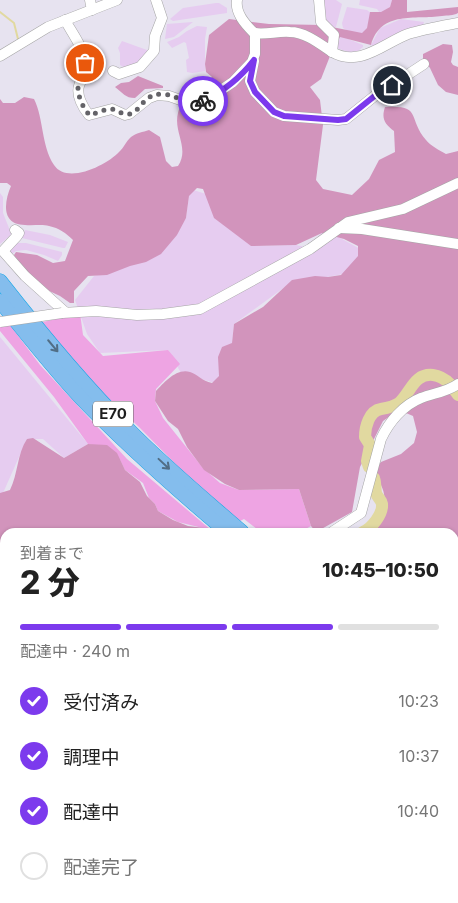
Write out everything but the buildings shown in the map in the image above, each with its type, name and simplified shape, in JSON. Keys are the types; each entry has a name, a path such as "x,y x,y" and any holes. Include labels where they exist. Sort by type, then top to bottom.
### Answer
{"highway":[{"name":"E70","path":"0,281 84,383 127,429 167,467 237,528"},
{"name":"E70","path":"0,301 36,346 86,402 161,476 222,528"}],"street":[{"path":"0,56 48,27 65,20 91,5 117,0"},
{"path":"113,71 119,74 140,67 154,51 156,36 162,18 156,0"},
{"path":"237,0 238,13 247,26 255,33 300,33 332,52 350,57 366,55 376,51 407,34 458,23"},
{"path":"319,0 322,22 334,35 332,52"},
{"path":"65,20 84,57 85,74 78,88 78,93 89,115 112,109 129,114 148,98 162,94 188,103 198,103 225,88 254,60"},
{"path":"255,33 254,60 250,81 255,92 274,112 284,116 346,119 387,86 392,85 424,64"},
{"path":"0,322 64,313 96,311 137,315 164,314 200,309 310,249 348,222 403,209 458,183"},
{"path":"339,228 458,244"},
{"path":"15,230 19,233 3,251 24,276 64,313"},
{"path":"338,528 361,513 382,439 395,417 421,398 451,389 458,384"}],"shaded area":[{"path":"322,0 336,0 342,4 336,27 329,27 325,23"},
{"path":"360,0 392,0 390,7 380,13 377,9 359,5"},
{"path":"392,0 407,0 407,12 458,7 458,13 454,15 391,21 376,34 371,45 340,37 332,51 321,79 310,87 320,100 323,125 316,180 323,189 352,195 369,179 379,160 395,152 394,131 384,118 385,107 405,108 410,111 420,132 430,144 446,154 458,151 458,528 377,528 385,509 385,499 374,471 381,462 401,454 414,443 417,432 413,416 399,410 383,421 360,467 352,512 323,528 313,528 299,489 239,490 225,484 204,470 187,447 178,429 168,421 155,401 156,391 175,374 185,371 212,383 219,376 218,357 222,347 232,343 234,324 263,307 292,280 315,276 341,275 358,256 358,246 344,239 322,233 296,245 251,246 214,218 203,189 197,188 189,196 186,218 177,235 161,254 146,262 107,275 88,276 74,291 74,303 70,303 45,289 16,261 14,255 16,252 37,255 53,263 65,261 73,240 62,231 53,227 17,224 8,217 6,205 11,186 7,183 0,183 0,99 3,103 15,103 24,97 34,99 40,115 47,149 54,165 60,171 77,173 97,167 121,150 131,137 149,130 160,137 166,161 172,167 178,166 182,153 177,120 179,109 185,102 199,93 212,77 206,72 205,64 209,35 229,19 269,24 322,25 362,33 367,28 370,12 381,12 390,7"},
{"path":"216,3 227,8 227,13 173,21 170,19 183,8"},
{"path":"347,7 367,10 371,13 367,28 362,34 350,32 343,28 342,23"},
{"path":"401,19 424,22 423,25 375,48 371,45 380,28"},
{"path":"193,22 174,37 165,39 167,24"},
{"path":"197,26 207,27 205,71 192,73 187,72 186,60 189,58 186,43 184,42 172,48 167,42"},
{"path":"341,36 363,45 363,47 358,51 349,52 336,48 338,39"},
{"path":"122,41 147,50 148,53 140,64 123,67 120,65 118,48"},
{"path":"443,44 452,45 451,62 458,67 458,95 446,92 438,85 430,68 423,59 423,54"},
{"path":"138,76 163,86 163,88 145,89 135,98 132,98 126,96 115,87 121,83 129,82"},
{"path":"190,189 206,194 251,246 296,245 310,248 324,229 362,250 354,272 289,284 234,324 232,343 219,376 218,384 181,373 168,350 100,353 87,334 75,300 94,276 151,259 186,218"},
{"path":"0,193 3,197 3,213 11,233 0,244"},
{"path":"25,230 50,235 68,242 65,248 63,248 22,238"},
{"path":"15,243 26,243 62,252 62,255 58,261 26,250 16,251 12,254 7,249"},
{"path":"80,313 83,335 103,356 168,350 180,364 156,389 155,401 163,418 203,468 220,483 239,490 299,489 311,526 307,528 256,528 244,519 238,522 205,494 139,427 100,391 39,323"},
{"path":"10,325 40,365 127,459 209,528 178,522 158,511 155,504 149,498 143,483 125,470 120,460 104,448 88,444 54,397 0,331 0,327"},
{"path":"0,337 88,444 64,458 43,439 27,439 3,493 0,493"},
{"path":"33,438 64,458 88,444 107,445 117,453 125,470 140,482 158,511 188,526 204,528 0,528 0,493 10,490 19,458 27,439"}],"waterway":[{"path":"0,12 14,23 18,39"},
{"path":"369,467 367,461 370,445 365,437 365,433 368,420 373,413 399,403 413,384 421,377 436,375 450,384"},
{"path":"455,391 458,395"},
{"path":"369,528 376,520 382,508 376,493 374,478"}],"way so far":[{"path":"85,63 85,74 78,88 78,93 89,115 112,109 129,114 148,98 162,94 192,104 203,101"}],"route":[{"path":"203,101 225,88 254,60 250,81 255,92 274,112 284,116 346,119 387,86 392,85"}]}
